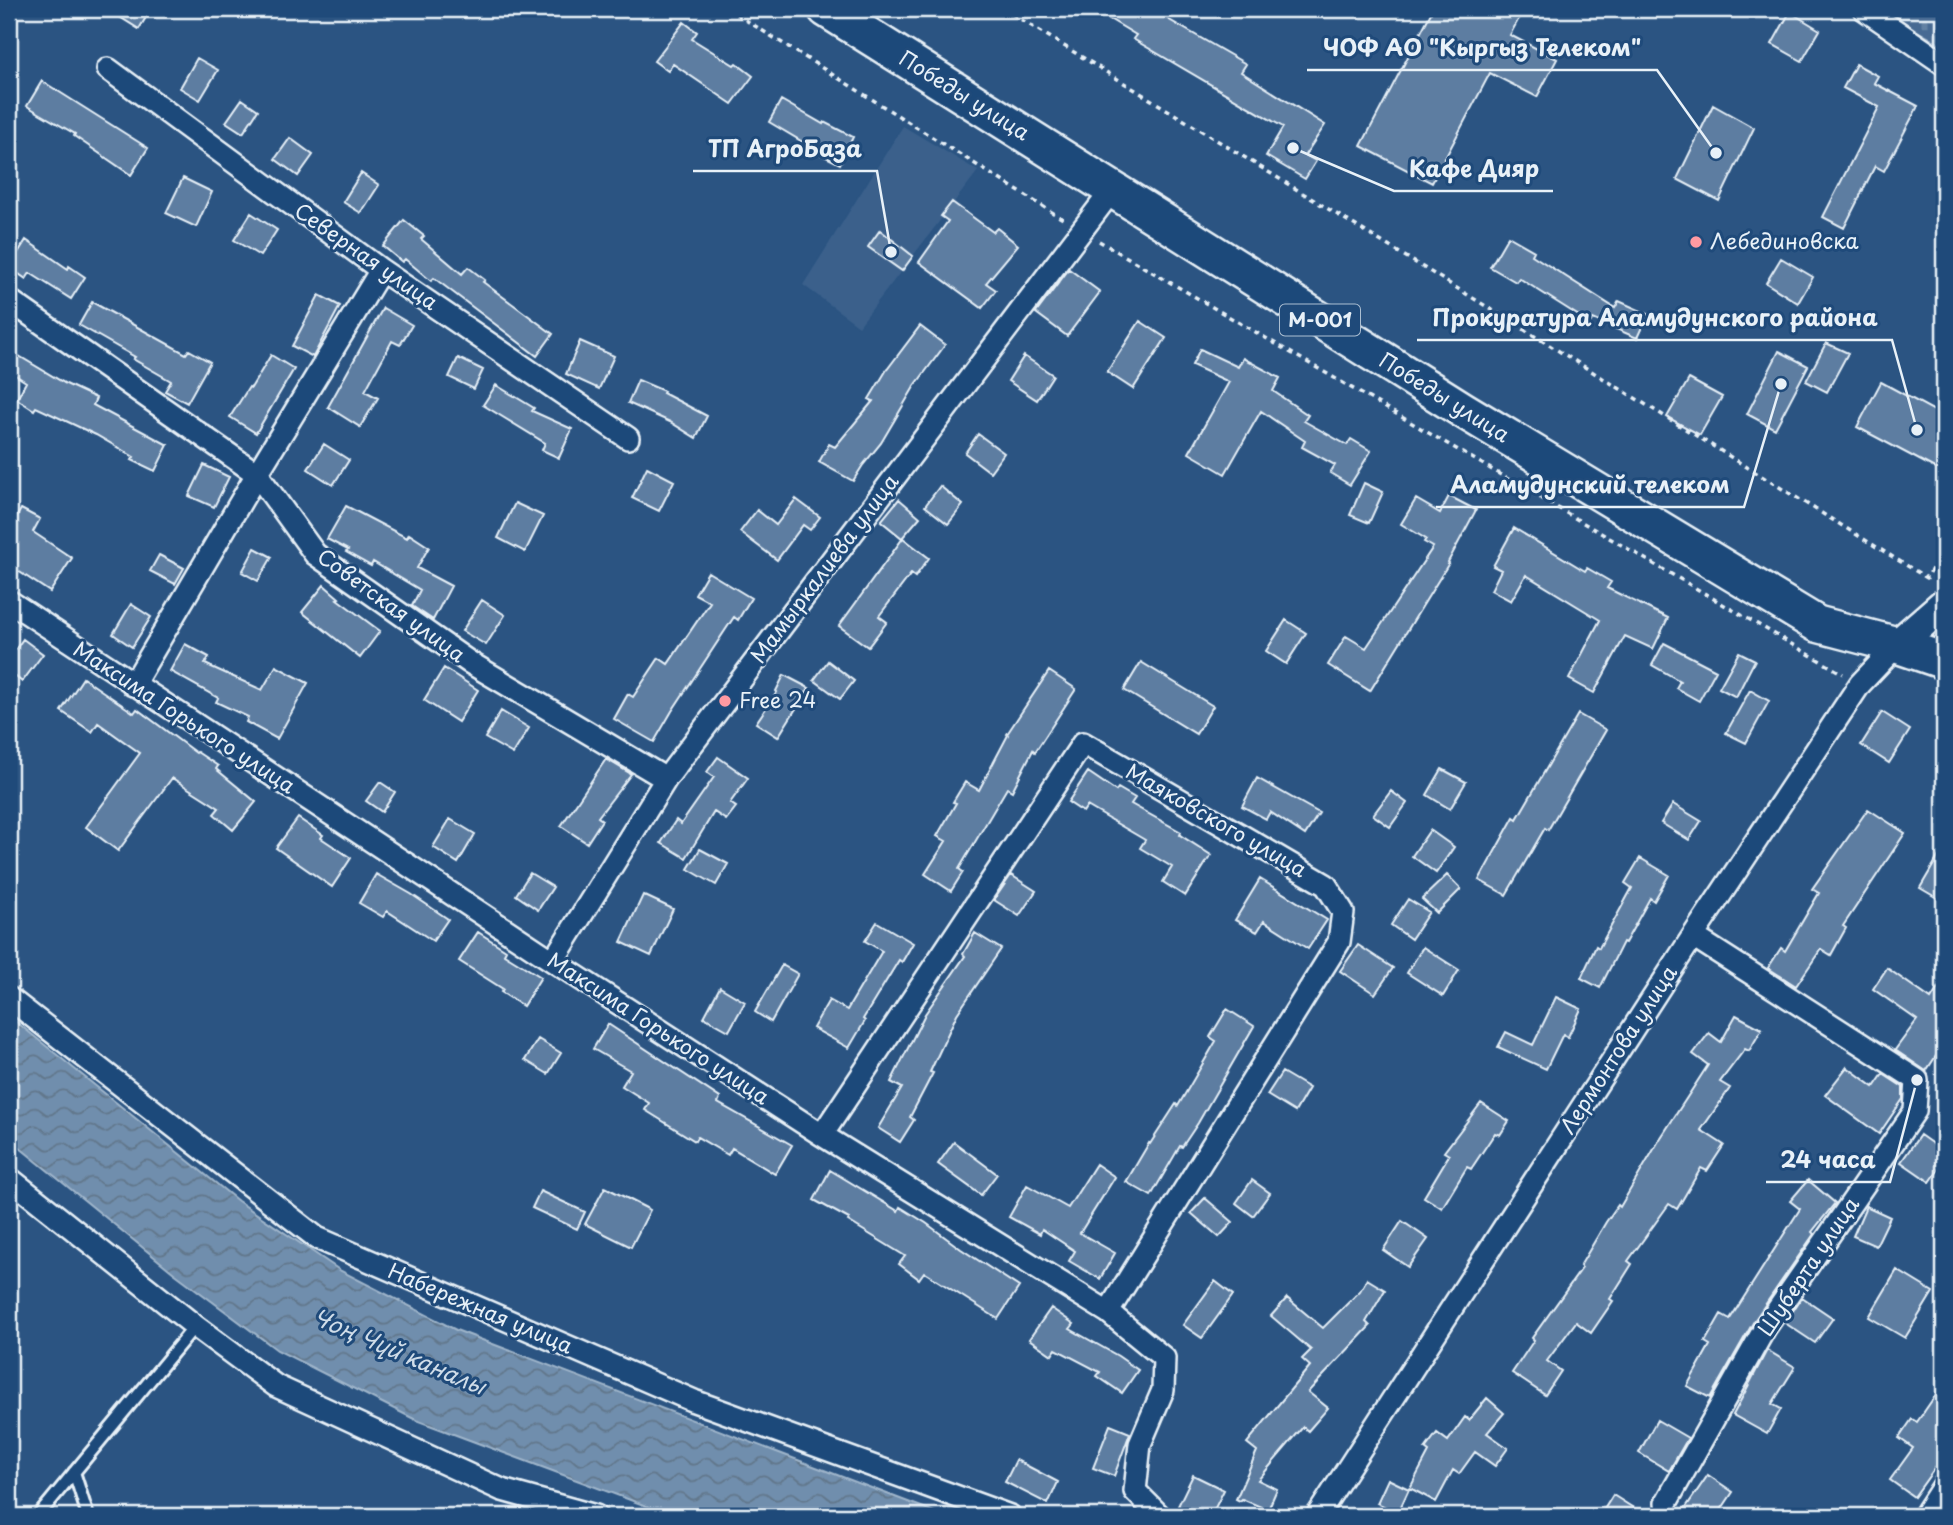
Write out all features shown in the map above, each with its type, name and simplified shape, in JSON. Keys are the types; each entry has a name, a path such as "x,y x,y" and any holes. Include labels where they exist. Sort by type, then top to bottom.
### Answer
{"main road":[{"name":"Победы улица","path":"826,9 1463,410 1817,624 1897,645"},
{"name":"Лермонтова улица","path":"1897,645 1944,604"},
{"name":"М-001","path":"1897,645 1944,661"},
{"name":"М-001","path":"1897,645 1944,686"}],"street":[{"path":"1864,9 1944,64"},
{"name":"Северная улица","path":"108,69 381,270 628,438"},
{"name":"Мамыркалиева улица","path":"553,961 666,779 1113,189"},
{"path":"133,685 381,270"},
{"name":"Советская улица","path":"9,300 257,474 315,554 469,662 666,779"},
{"name":"Максима Горького улица","path":"9,601 553,961 822,1135 1108,1312 1164,1357 1163,1390 1140,1444 1135,1492 1160,1516"},
{"name":"Лермонтова улица","path":"1317,1516 1693,936 1860,684 1897,645"},
{"name":"Маяковского улица","path":"822,1135 1083,743 1326,885 1343,912 1339,942 1108,1312"},
{"name":"Шуберта улица","path":"1666,1503 1765,1328 1915,1111 1916,1101 1917,1080 1693,936"},
{"name":"Набережная улица","path":"9,998 317,1238 694,1401 1010,1516"},
{"path":"9,1178 195,1326 276,1386 502,1490 538,1504 596,1516"},
{"path":"1924,1516 1944,1485"}],"lane":[{"path":"38,1516 195,1326"},
{"path":"75,1472 88,1516"},
{"path":"9,1510 14,1516"}],"path":[{"path":"728,9 1081,230 1860,684"},
{"path":"1004,9 1927,578 1944,546"}],"shaded area":[{"path":"903,126 978,171 859,326 803,285"}],"green space":[{"path":"1887,9 1944,9 1944,46 1915,30"}],"water":[{"name":"Чоң Чүй каналы","path":"9,1016 238,1201 341,1271 456,1330 945,1516 673,1516 416,1420 277,1350 174,1273 9,1139"}],"building":[{"path":"107,9 151,9 139,29"},
{"path":"1093,9 1150,9 1246,64 1241,72 1325,125 1305,155 1316,161 1305,179 1266,156 1283,127 1133,39 1136,35"},
{"path":"1433,9 1524,9 1510,35 1557,59 1537,97 1490,73 1432,183 1361,146"},
{"path":"1790,12 1820,30 1802,61 1772,44"},
{"path":"684,22 697,32 692,39 734,65 736,63 753,76 732,104 673,64 668,71 654,61"},
{"path":"197,58 218,70 200,100 180,88"},
{"path":"1856,64 1878,76 1874,83 1918,106 1884,171 1875,166 1844,228 1823,217 1879,107 1843,88"},
{"path":"42,81 148,148 131,175 74,136 75,134 27,106"},
{"path":"242,99 258,110 243,133 226,122"},
{"path":"781,100 823,124 824,122 853,137 840,164 810,149 811,147 769,122"},
{"path":"1713,105 1754,128 1719,201 1677,179"},
{"path":"290,138 313,155 298,176 275,159"},
{"path":"361,173 379,185 361,213 343,202"},
{"path":"183,178 212,192 196,227 166,213"},
{"path":"952,202 993,232 997,228 1018,245 986,283 996,290 982,308 919,262 948,221 941,216"},
{"path":"251,213 277,230 260,256 234,240"},
{"path":"404,220 424,236 421,239 462,274 468,267 485,280 483,282 553,334 537,356 434,278 431,281 405,259 402,262 383,246"},
{"path":"880,230 913,256 902,271 868,247"},
{"path":"1508,236 1534,251 1532,255 1615,308 1619,301 1648,314 1637,338 1593,319 1590,323 1519,278 1516,282 1490,267"},
{"path":"26,240 68,269 69,266 85,277 71,299 30,273 26,279 9,267"},
{"path":"1781,258 1813,277 1798,303 1766,283"},
{"path":"1069,269 1100,292 1067,336 1036,313"},
{"path":"319,295 340,306 313,357 292,346"},
{"path":"92,302 186,354 189,350 210,362 187,403 165,391 171,381 79,325"},
{"path":"383,308 412,325 400,345 392,341 365,391 378,398 360,427 328,407"},
{"path":"1140,321 1166,338 1133,389 1107,372"},
{"path":"920,326 945,345 914,387 881,443 853,481 819,462 829,444 835,447 873,401 869,399 886,371"},
{"path":"580,341 614,356 599,389 566,374"},
{"path":"1826,343 1848,353 1827,392 1806,381"},
{"path":"1200,349 1238,367 1243,358 1280,378 1273,391 1308,415 1304,421 1347,445 1351,439 1371,451 1350,485 1330,473 1335,465 1302,447 1305,441 1261,411 1225,474 1189,453 1229,382 1192,365"},
{"path":"9,350 66,384 96,398 93,405 168,445 155,471 132,460 134,457 96,435 36,407 34,410 17,399 26,382 9,371"},
{"path":"1779,351 1808,366 1775,429 1747,414"},
{"path":"271,355 294,369 256,433 230,417"},
{"path":"1024,356 1053,375 1037,400 1008,381"},
{"path":"458,358 483,370 474,389 449,377"},
{"path":"1689,379 1722,397 1700,435 1667,417"},
{"path":"638,380 664,391 663,393 707,416 696,438 670,422 628,403"},
{"path":"1881,382 1944,416 1944,473 1857,427"},
{"path":"496,385 534,408 532,411 572,429 559,458 542,450 545,443 483,405"},
{"path":"978,434 1004,453 990,472 965,453"},
{"path":"324,444 349,460 333,485 308,469"},
{"path":"204,465 229,477 214,507 189,496"},
{"path":"647,467 674,481 659,511 632,498"},
{"path":"1364,483 1383,492 1369,523 1350,515"},
{"path":"940,486 963,505 948,524 925,506"},
{"path":"1449,496 1476,510 1449,563 1370,691 1328,665 1346,636 1366,648 1433,547 1424,542 1426,539 1401,524 1416,499 1440,513"},
{"path":"796,499 820,517 810,530 803,525 777,560 740,532 757,510 776,525"},
{"path":"899,499 920,517 902,538 881,521"},
{"path":"515,503 543,516 525,552 498,538"},
{"path":"346,506 407,538 409,534 429,547 417,568 451,586 433,620 412,606 420,590 373,562 371,566 327,539"},
{"path":"21,509 40,519 33,532 72,558 50,592 9,565 9,530"},
{"path":"1514,528 1585,571 1587,568 1611,582 1607,588 1668,618 1653,649 1625,636 1594,693 1569,679 1600,620 1526,575 1511,601 1491,590 1501,570 1493,566"},
{"path":"903,538 929,558 915,577 911,574 879,616 887,622 868,647 839,626"},
{"path":"255,548 272,557 258,581 242,572"},
{"path":"159,555 184,568 175,584 150,571"},
{"path":"708,572 751,598 738,620 734,617 654,742 614,719 628,694 633,697 659,658 668,664 710,602 695,594"},
{"path":"324,585 339,598 337,599 380,631 360,658 302,612"},
{"path":"482,600 505,615 486,645 462,631"},
{"path":"131,604 151,617 132,647 113,634"},
{"path":"1286,620 1306,633 1286,664 1266,651"},
{"path":"23,639 43,654 22,682 9,671 9,658"},
{"path":"1664,643 1716,670 1699,701 1676,688 1680,681 1652,665"},
{"path":"185,644 209,657 205,664 262,690 276,666 308,683 277,739 246,722 248,717 216,702 218,698 170,671"},
{"path":"1739,652 1755,660 1736,697 1719,688"},
{"path":"828,661 854,681 840,699 814,680"},
{"path":"1141,662 1213,706 1196,734 1124,690"},
{"path":"444,668 478,690 458,722 424,700"},
{"path":"1049,671 1076,689 1035,752 1033,750 1012,791 1007,788 959,869 963,872 951,891 925,874 946,841 937,836 965,782 979,790 1007,734"},
{"path":"784,675 809,688 778,737 756,723 777,692"},
{"path":"83,678 134,713 137,709 218,766 216,769 256,802 233,830 214,814 219,808 172,778 118,851 86,827 140,753 98,723 92,732 61,711"},
{"path":"1750,690 1769,701 1746,743 1726,733"},
{"path":"501,711 529,728 513,754 485,738"},
{"path":"1882,712 1910,730 1889,763 1861,745"},
{"path":"1578,714 1606,730 1548,830 1545,828 1506,895 1479,880 1514,817 1517,819"},
{"path":"718,757 748,778 730,803 736,807 726,820 714,812 686,858 661,843 676,820 681,824 714,777 707,772"},
{"path":"606,759 631,774 598,817 602,820 587,843 561,826"},
{"path":"1442,769 1466,782 1450,809 1427,795"},
{"path":"1088,772 1116,791 1118,788 1135,798 1131,804 1181,832 1180,835 1211,855 1185,896 1163,882 1172,867 1140,848 1145,840 1087,806 1083,812 1068,802"},
{"path":"1257,778 1319,813 1305,835 1270,812 1266,819 1242,806"},
{"path":"380,782 395,792 382,812 366,801"},
{"path":"1391,791 1407,803 1390,827 1373,815"},
{"path":"1673,804 1701,821 1689,840 1661,823"},
{"path":"1868,809 1905,833 1843,926 1846,928 1831,955 1821,949 1796,986 1768,968 1781,948 1785,951 1819,893 1812,889"},
{"path":"298,818 323,835 321,838 351,858 332,887 276,848"},
{"path":"450,819 475,834 458,863 433,847"},
{"path":"1430,830 1454,847 1436,873 1412,856"},
{"path":"1944,847 1944,902 1920,888"},
{"path":"700,849 728,864 716,885 688,869"},
{"path":"1640,858 1669,875 1654,901 1650,898 1625,943 1623,942 1600,988 1581,978 1596,946 1599,948 1632,888 1625,883"},
{"path":"530,873 553,887 538,910 516,895"},
{"path":"376,874 448,919 433,941 387,911 383,917 359,903"},
{"path":"1011,875 1036,891 1019,916 994,900"},
{"path":"1447,875 1461,889 1437,913 1422,899"},
{"path":"1260,879 1327,920 1308,949 1264,921 1257,932 1235,920"},
{"path":"643,895 673,909 651,956 621,942"},
{"path":"1408,899 1429,912 1411,939 1391,925"},
{"path":"877,922 913,943 902,962 899,960 863,1019 865,1021 849,1048 813,1028 829,1000 847,1010 882,951 865,941"},
{"path":"478,932 506,950 504,954 541,977 523,1006 501,992 503,989 459,961"},
{"path":"975,933 1001,949 957,1014 930,1072 933,1073 910,1117 914,1120 900,1142 878,1128 902,1088 891,1082 925,1014 965,956 963,954"},
{"path":"1358,945 1393,968 1375,994 1340,971"},
{"path":"1423,947 1459,970 1443,996 1407,973"},
{"path":"782,965 798,974 771,1022 755,1012"},
{"path":"1887,968 1931,999 1944,979 1944,1044 1926,1071 1895,1050 1917,1020 1873,989"},
{"path":"720,987 745,1002 729,1031 704,1017"},
{"path":"1556,997 1581,1009 1568,1037 1563,1034 1546,1069 1498,1047 1506,1032 1533,1045"},
{"path":"1227,1009 1254,1026 1198,1123 1182,1147 1180,1146 1151,1196 1126,1182 1149,1143 1176,1104 1178,1106 1216,1041 1210,1037"},
{"path":"1736,1015 1762,1029 1749,1051 1745,1049 1720,1082 1730,1088 1701,1130 1724,1145 1707,1171 1701,1168 1677,1209 1669,1204 1628,1261 1632,1264 1610,1299 1613,1301 1591,1333 1576,1322 1547,1361 1561,1371 1545,1395 1512,1373 1534,1340 1532,1338 1582,1268 1580,1266 1606,1222 1618,1205 1620,1207 1708,1065 1693,1054 1709,1033 1721,1042"},
{"path":"608,1024 720,1098 718,1103 792,1145 775,1174 732,1148 728,1155 697,1137 695,1141 645,1110 649,1103 622,1086 631,1071 593,1049"},
{"path":"538,1039 561,1053 548,1074 525,1060"},
{"path":"1847,1067 1874,1087 1883,1074 1903,1087 1903,1099 1879,1134 1825,1095"},
{"path":"1282,1072 1309,1088 1295,1112 1267,1095"},
{"path":"1481,1103 1509,1121 1500,1135 1495,1133 1471,1169 1467,1167 1442,1208 1424,1197 1449,1155 1444,1152"},
{"path":"1920,1135 1944,1152 1944,1162 1930,1182 1901,1162"},
{"path":"954,1142 997,1174 981,1195 938,1164"},
{"path":"1096,1164 1115,1177 1080,1233 1115,1253 1100,1279 1069,1261 1075,1251 1042,1229 1040,1234 1009,1217 1027,1185 1068,1208"},
{"path":"830,1170 898,1211 900,1207 926,1223 1019,1287 998,1319 924,1272 919,1279 899,1264 905,1256 848,1221 849,1219 814,1200"},
{"path":"1252,1180 1270,1193 1253,1216 1236,1203"},
{"path":"1808,1180 1835,1203 1812,1232 1814,1234 1754,1321 1710,1398 1687,1386 1710,1345 1705,1342 1721,1314 1730,1319 1800,1209 1790,1201"},
{"path":"605,1187 650,1210 631,1247 585,1224"},
{"path":"540,1191 585,1212 577,1229 532,1208"},
{"path":"1205,1198 1233,1222 1219,1237 1191,1213"},
{"path":"1866,1206 1890,1217 1876,1246 1853,1236"},
{"path":"1402,1221 1428,1239 1408,1267 1383,1250"},
{"path":"1897,1270 1933,1292 1905,1338 1869,1317"},
{"path":"1367,1279 1385,1290 1366,1322 1370,1326 1308,1392 1328,1408 1308,1431 1303,1427 1258,1480 1277,1489 1268,1510 1236,1499 1257,1451 1247,1443 1310,1366 1302,1359 1311,1350 1271,1316 1287,1298 1323,1328 1360,1291"},
{"path":"1215,1281 1233,1295 1202,1338 1183,1325"},
{"path":"1802,1297 1833,1318 1815,1343 1785,1323"},
{"path":"1051,1308 1074,1324 1070,1329 1138,1370 1122,1393 1097,1376 1100,1372 1056,1349 1052,1355 1029,1339"},
{"path":"1767,1350 1795,1367 1772,1404 1781,1409 1767,1434 1733,1415"},
{"path":"1944,1383 1944,1470 1937,1465 1914,1497 1890,1480 1913,1448 1899,1438 1912,1419 1917,1422"},
{"path":"1487,1398 1504,1413 1487,1433 1508,1448 1495,1466 1475,1452 1459,1474 1453,1470 1436,1502 1410,1488 1429,1452 1425,1449 1437,1433 1448,1441 1465,1417 1469,1420"},
{"path":"1657,1420 1688,1438 1669,1471 1639,1453"},
{"path":"1110,1425 1130,1433 1114,1476 1093,1468"},
{"path":"1016,1460 1058,1482 1048,1504 1005,1482"},
{"path":"1193,1475 1224,1490 1211,1516 1199,1516 1178,1506"},
{"path":"1708,1475 1733,1492 1717,1516 1680,1516"},
{"path":"1388,1479 1409,1489 1398,1513 1377,1503"},
{"path":"1613,1495 1646,1516 1600,1516"}],"place":[{"name":"Кафе Дияр","path":"1293,148"},
{"name":"ЧОФ АО \"Кыргыз Телеком\"","path":"1716,153"},
{"name":"Лебединовска","path":"1696,242"},
{"name":"ТП АгроБаза","path":"891,252"},
{"name":"Аламудунский телеком","path":"1781,384"},
{"name":"Прокуратура Аламудунского района","path":"1917,430"},
{"name":"Free 24","path":"725,701"},
{"name":"24 часа","path":"1917,1080"}]}
